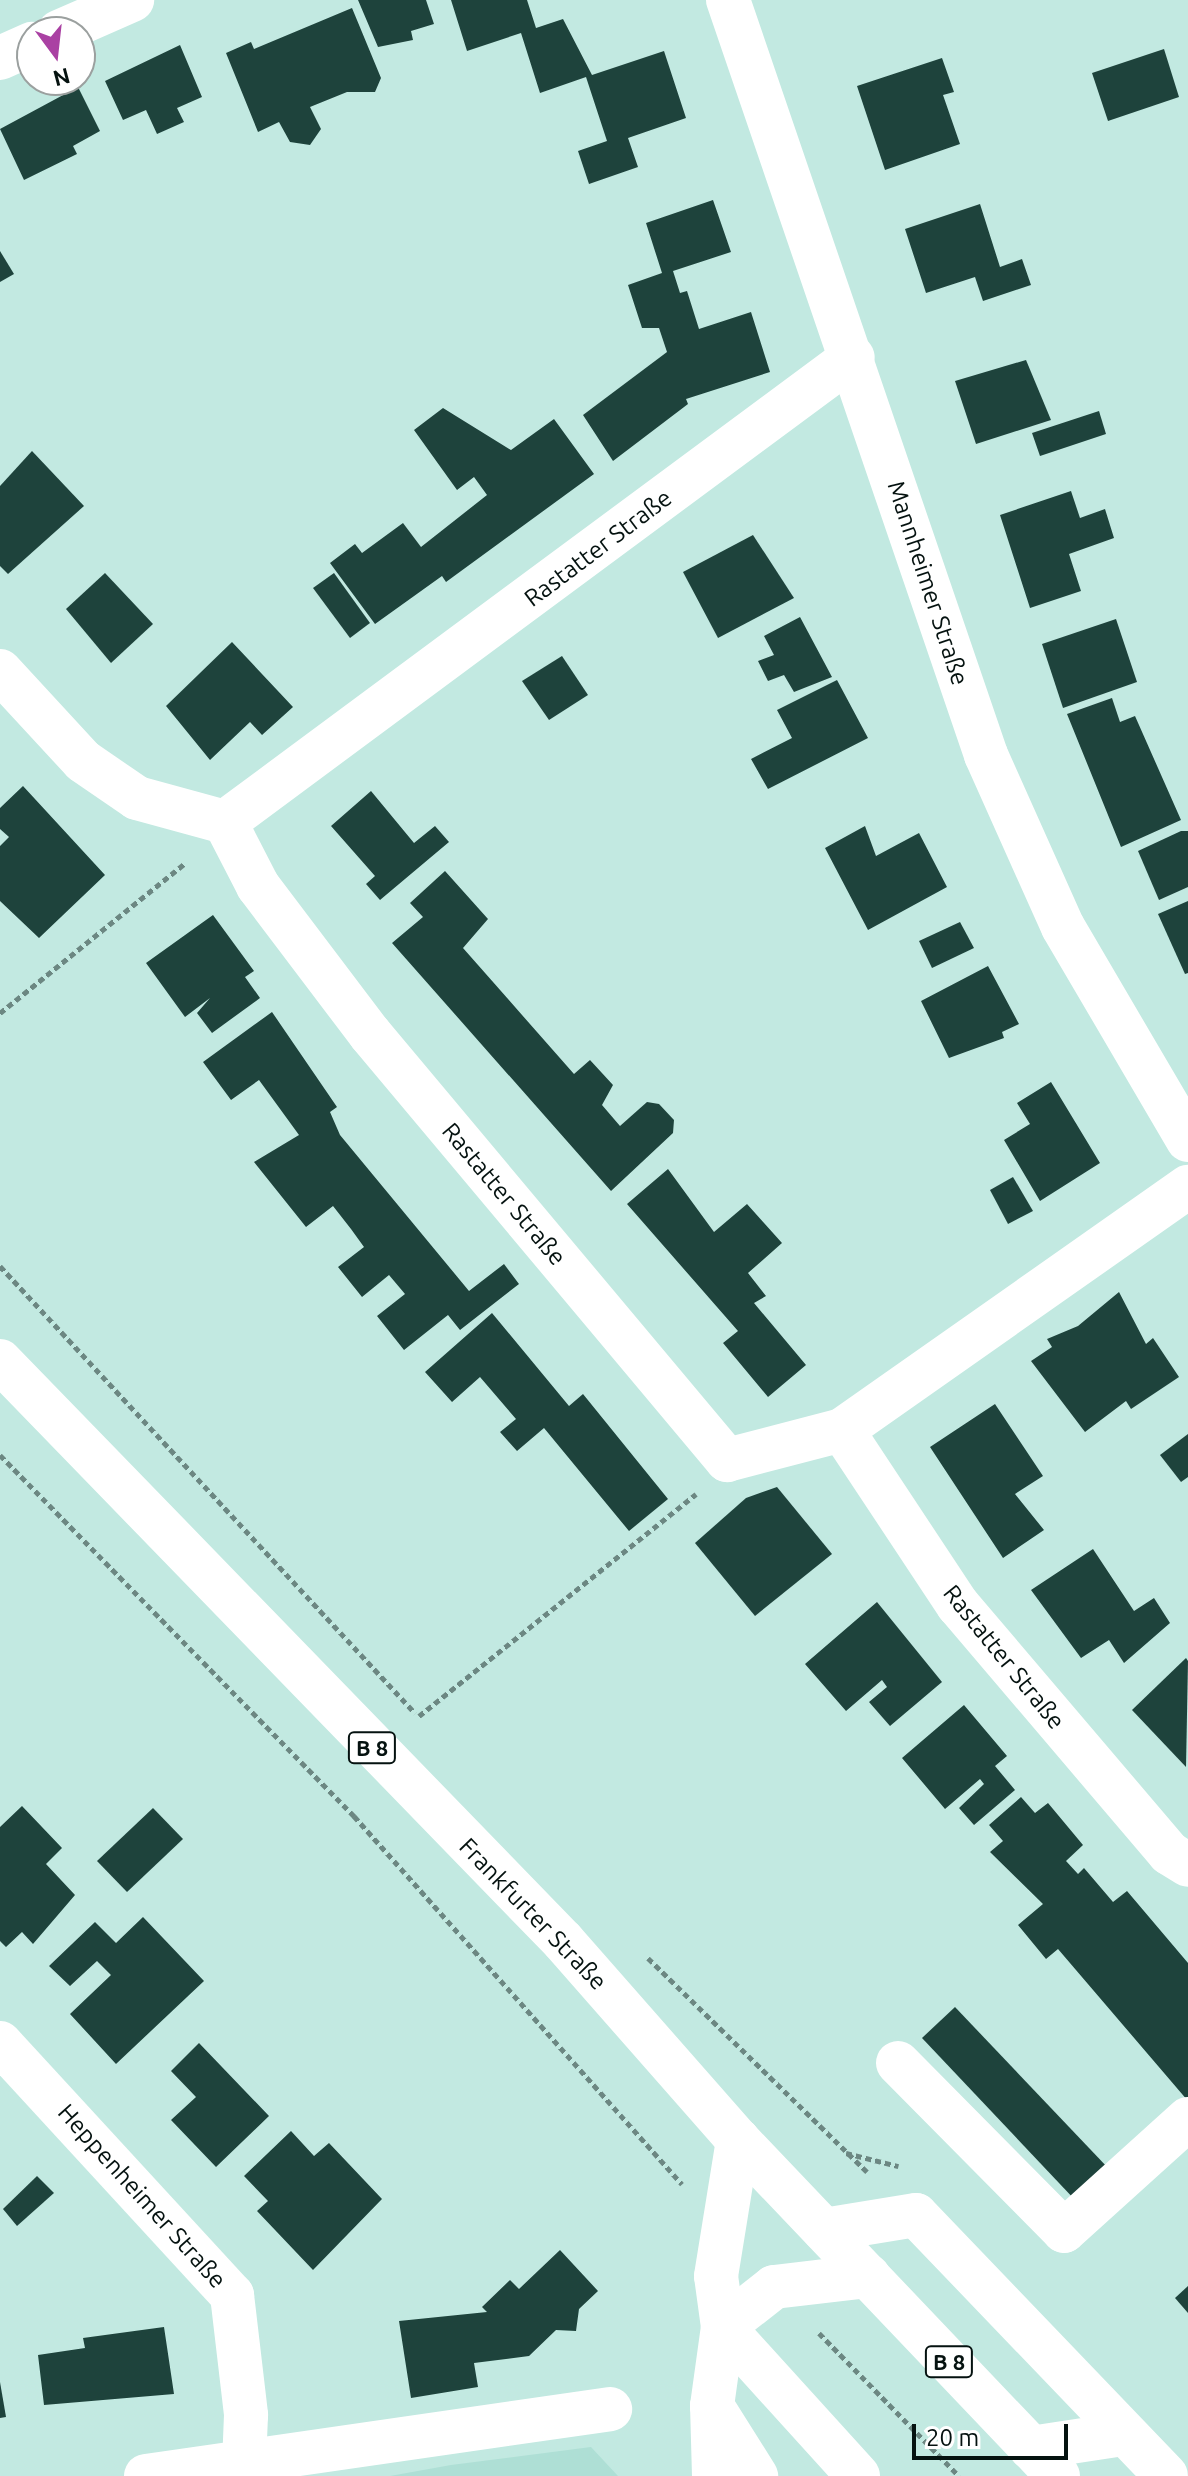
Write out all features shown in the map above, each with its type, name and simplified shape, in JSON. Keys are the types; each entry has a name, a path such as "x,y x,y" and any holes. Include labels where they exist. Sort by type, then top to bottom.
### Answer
{"street":[{"path":"96,16 132,0"},
{"name":"Mannheimer Straße","path":"728,0 853,357 986,755 1063,927 1188,1140"},
{"name":"Rastatter Straße","path":"727,1460 370,1034 258,886 225,822 853,357"},
{"path":"0,671 83,761 137,798 225,822"},
{"path":"727,1460 842,1430 1188,1187"},
{"name":"Frankfurter Straße","path":"0,1361 563,1941 738,2140 1044,2462"},
{"name":"Rastatter Straße","path":"842,1430 958,1605 1169,1853 1188,1865"},
{"name":"Heppenheimer Straße","path":"0,2043 232,2295 246,2415 244,2464"},
{"path":"898,2063 1064,2231 1188,2119"},
{"path":"714,2476 712,2406 723,2327 716,2276 738,2140"},
{"path":"824,2230 916,2215 1166,2476"},
{"path":"723,2327 774,2287 868,2276"},
{"path":"723,2327 858,2476"},
{"path":"712,2406 756,2476"},
{"path":"146,2476 610,2409"},
{"path":"1044,2462 1123,2434"}],"path":[{"path":"0,1013 173,876 225,822"},
{"path":"0,1266 429,1727"},
{"path":"0,1455 354,1816 722,2229"},
{"path":"419,1716 693,1497 727,1460"},
{"path":"641,1951 845,2152"},
{"path":"774,2287 959,2476"}],"shaded area":[{"path":"591,2447 618,2476 390,2476 451,2465"}],"building":[{"path":"358,0 426,0 434,24 411,31 413,40 378,47"},
{"path":"451,0 527,0 536,28 563,19 592,75 664,51 686,118 628,138 638,167 589,184 578,151 607,141 586,77 540,93 521,33 467,51"},
{"path":"352,8 381,78 375,92 347,92 310,107 321,129 310,145 290,142 279,122 258,132 226,53 251,42 254,49"},
{"path":"180,45 202,97 177,108 184,122 157,134 146,110 123,120 105,81"},
{"path":"1164,49 1179,97 1108,121 1092,73"},
{"path":"942,58 954,92 943,95 960,144 885,170 857,86"},
{"path":"61,96 82,96 100,131 73,146 77,154 24,180 0,129"},
{"path":"713,200 731,252 673,271 680,293 687,291 699,329 751,312 770,372 686,399 688,404 613,461 583,415 667,352 659,328 642,328 628,285 662,273 646,223"},
{"path":"980,204 1000,267 1022,259 1031,285 983,301 975,277 926,293 905,229"},
{"path":"0,251 14,274 0,282"},
{"path":"1026,360 1051,420 976,444 955,381"},
{"path":"443,408 511,450 554,419 594,474 446,582 442,576 375,624 330,563 355,544 362,553 403,523 421,547 487,495 474,477 457,490 414,430"},
{"path":"1099,411 1106,434 1040,456 1032,433"},
{"path":"32,451 84,506 8,574 0,566 0,486"},
{"path":"1071,491 1080,518 1105,509 1114,538 1069,554 1081,591 1030,608 1000,515"},
{"path":"753,535 794,598 718,638 683,572"},
{"path":"105,573 153,624 111,663 66,609"},
{"path":"334,573 370,623 350,638 313,588"},
{"path":"800,617 832,677 794,692 784,675 768,681 758,661 774,655 764,636"},
{"path":"1116,619 1137,682 1063,708 1042,644"},
{"path":"232,642 293,707 262,735 250,722 210,760 166,706"},
{"path":"562,656 588,695 549,720 522,681"},
{"path":"837,680 868,738 768,789 751,759 792,738 777,710"},
{"path":"1112,698 1120,722 1135,716 1181,820 1121,847 1067,714"},
{"path":"23,786 105,875 39,938 0,901 0,846 9,837 0,829 0,808"},
{"path":"371,791 414,843 435,826 449,842 380,900 366,884 375,876 331,826"},
{"path":"865,826 876,856 919,833 947,887 868,930 825,848"},
{"path":"1181,831 1188,831 1188,887 1159,900 1138,851"},
{"path":"445,871 488,919 463,948 574,1074 590,1060 613,1085 602,1105 620,1126 647,1102 659,1104 674,1120 673,1133 611,1191 392,943 423,917 410,903"},
{"path":"1188,901 1188,973 1185,974 1158,914"},
{"path":"213,915 254,971 245,977 260,998 212,1033 197,1013 210,998 185,1017 146,963"},
{"path":"960,922 974,948 932,968 919,941"},
{"path":"988,966 1019,1024 1002,1032 1004,1038 949,1058 921,1001"},
{"path":"272,1012 337,1107 330,1112 340,1135 469,1291 504,1264 519,1284 460,1330 448,1315 404,1350 377,1316 405,1294 389,1275 362,1297 338,1267 364,1247 333,1206 306,1227 254,1162 299,1135 259,1080 231,1100 203,1062"},
{"path":"1051,1082 1100,1163 1040,1201 1004,1140 1030,1124 1017,1103"},
{"path":"668,1169 714,1232 747,1204 782,1243 748,1273 766,1296 754,1303 806,1365 768,1397 723,1343 738,1331 627,1204"},
{"path":"1013,1177 1033,1211 1008,1224 990,1190"},
{"path":"1119,1292 1146,1344 1153,1338 1179,1377 1131,1409 1126,1401 1085,1432 1031,1361 1052,1347 1047,1339 1078,1326"},
{"path":"492,1313 569,1406 583,1394 668,1499 629,1531 544,1428 517,1451 500,1432 516,1419 480,1377 452,1402 425,1372"},
{"path":"995,1404 1043,1476 1015,1494 1044,1530 1003,1558 930,1447"},
{"path":"1188,1434 1188,1477 1181,1482 1160,1455"},
{"path":"777,1487 832,1554 755,1616 695,1543 746,1498"},
{"path":"1093,1549 1134,1611 1154,1598 1170,1623 1124,1663 1109,1640 1081,1658 1031,1590"},
{"path":"877,1602 942,1682 890,1726 869,1702 887,1687 882,1680 846,1711 805,1664"},
{"path":"1186,1658 1188,1661 1186,1767 1132,1710"},
{"path":"964,1705 1007,1756 995,1766 1015,1790 974,1825 959,1808 984,1784 980,1779 945,1809 902,1758"},
{"path":"1021,1797 1035,1813 1048,1803 1083,1845 1066,1861 1078,1874 1084,1868 1113,1902 1127,1891 1188,1963 1188,2101 1058,1949 1046,1959 1018,1925 1043,1904 990,1852 1003,1841 989,1825"},
{"path":"22,1806 62,1848 46,1864 75,1895 33,1944 22,1932 6,1947 0,1941 0,1827"},
{"path":"153,1808 183,1839 127,1892 97,1861"},
{"path":"143,1917 204,1981 116,2064 70,2014 111,1975 97,1961 70,1986 49,1966 95,1922 116,1943"},
{"path":"955,2007 1109,2169 1076,2201 922,2038"},
{"path":"199,2043 269,2116 216,2167 171,2120 196,2097 171,2071"},
{"path":"291,2131 314,2156 329,2143 382,2199 313,2270 257,2211 268,2201 244,2176"},
{"path":"37,2176 54,2193 17,2226 3,2209"},
{"path":"560,2250 598,2291 579,2309 576,2331 556,2330 529,2356 474,2363 478,2387 411,2398 399,2321 487,2312 482,2307 510,2280 519,2289"},
{"path":"1188,2286 1188,2313 1175,2298"},
{"path":"164,2327 174,2394 44,2405 38,2355 85,2348 83,2338"},
{"path":"0,2382 6,2417 0,2418"}]}
